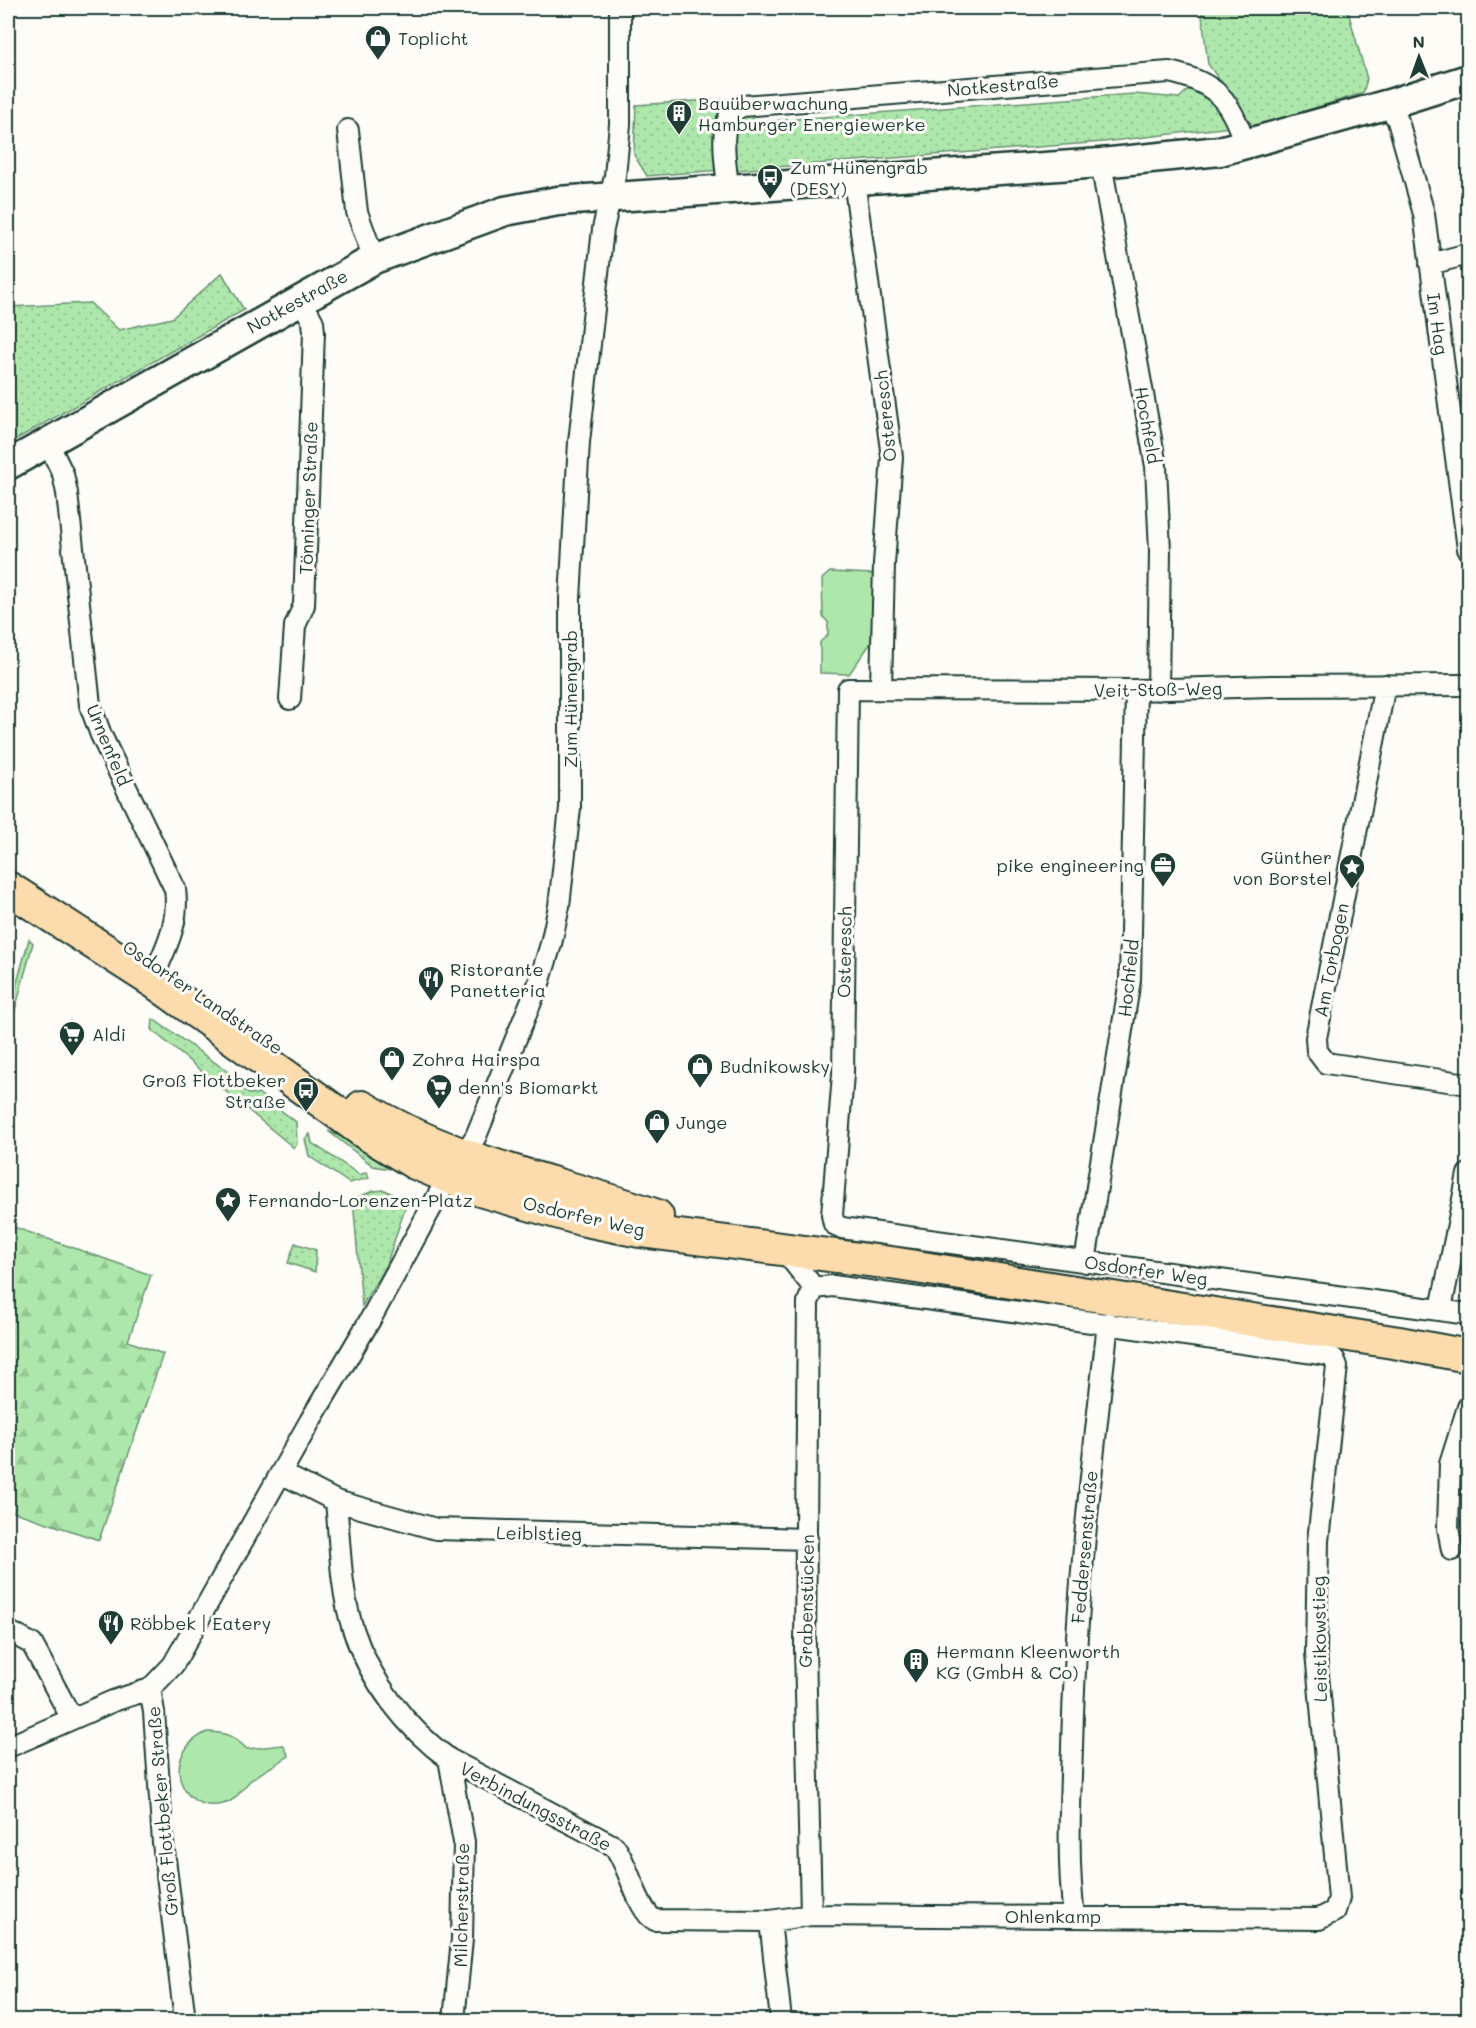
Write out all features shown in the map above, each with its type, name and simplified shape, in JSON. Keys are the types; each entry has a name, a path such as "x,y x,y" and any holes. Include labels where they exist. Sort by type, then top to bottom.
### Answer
{"main road":[{"name":"Osdorfer Landstraße","path":"8,867 158,966 363,1108 404,1131 456,1167"},
{"name":"Osdorfer Landstraße","path":"8,888 156,983 364,1132 415,1163 456,1167"},
{"name":"Osdorfer Weg","path":"456,1167 581,1219 640,1231 891,1263 1399,1342 1468,1356"},
{"name":"Osdorfer Weg","path":"1399,1342 1452,1337 1468,1339"}],"street":[{"path":"609,197 620,124 620,8"},
{"name":"Notkestraße","path":"728,189 726,121 735,108 754,105 1168,72 1193,77 1212,88 1226,100 1245,146"},
{"name":"Notkestraße","path":"8,465 374,259 505,212 558,201 1101,163 1221,151 1245,146 1468,79"},
{"name":"Im Hag","path":"1389,104 1398,121 1424,214 1468,549"},
{"path":"348,130 357,212 374,259"},
{"name":"Hochfeld","path":"1101,163 1156,466 1160,552 1158,690"},
{"name":"Osteresch","path":"854,180 892,458 884,564 881,688"},
{"name":"Zum Hünengrab","path":"456,1167 491,1103 540,980 559,906 570,808 570,599 579,442 596,284 609,197"},
{"path":"1430,264 1468,254"},
{"name":"Tönninger Straße","path":"290,699 295,626 304,605 314,332 313,322 301,299"},
{"name":"Urnenfeld","path":"48,443 63,474 67,493 90,705 101,735 175,889 178,907 175,927 158,966"},
{"name":"Veit-Stoß-Weg","path":"848,689 1158,690 1271,686 1468,686"},
{"name":"Am Torbogen","path":"1385,686 1316,1038 1317,1051 1326,1063 1461,1083"},
{"name":"Osteresch","path":"832,1215 843,1074 848,689"},
{"name":"Hochfeld","path":"1085,1262 1130,980 1136,690"},
{"name":"Groß Flottbeker Straße","path":"185,2020 163,1843 154,1712 150,1689 172,1665 456,1167"},
{"path":"1441,1309 1468,1174"},
{"name":"Osdorfer Weg","path":"832,1215 834,1224 842,1228 1468,1314"},
{"path":"784,1250 814,1288 833,1286 1108,1323"},
{"name":"Grabenstücken","path":"811,1915 805,1647 808,1302 814,1288"},
{"name":"Leistikowstieg","path":"1108,1323 1328,1355 1334,1359 1337,1366 1318,1541 1316,1653 1339,1898 1335,1911"},
{"name":"Feddersenstraße","path":"1074,1916 1068,1874 1073,1676 1091,1471 1108,1323"},
{"path":"1452,1550 1448,1528 1450,1464 1468,1407"},
{"name":"Leiblstieg","path":"281,1473 336,1502 436,1529 807,1539"},
{"path":"336,1502 345,1593 353,1629 368,1663 404,1720 426,1743 449,1759"},
{"path":"8,1630 32,1644 72,1719"},
{"path":"8,1747 150,1689"},
{"name":"Verbindungsstraße","path":"449,1759 614,1846 625,1861 646,1912 651,1918"},
{"name":"Milcherstraße","path":"449,1759 464,1842 462,1939 454,2020"},
{"name":"Ohlenkamp","path":"651,1918 661,1921 770,1921 811,1915 1319,1919 1335,1911"},
{"path":"770,1921 781,2020"}],"green space":[{"path":"1201,8 1347,8 1367,79 1363,93 1253,127 1208,64"},
{"path":"1189,89 1212,98 1232,127 1103,142 735,170 733,134 737,113 758,109 753,119 755,122 1134,94 1179,98"},
{"path":"742,98 717,117 720,170 647,176 634,155 636,105"},
{"path":"222,273 244,310 8,444 8,307 90,303 119,330 172,318"},
{"path":"830,572 873,574 873,640 849,674 820,673 820,642 828,635 828,622 823,617 822,579"},
{"path":"29,939 33,943 8,1036 8,1015"},
{"path":"153,1019 234,1076 235,1083 249,1094 258,1093 296,1122 297,1144 294,1148 152,1030"},
{"path":"328,1131 344,1138 390,1169 373,1166"},
{"path":"310,1134 312,1143 360,1175 367,1172 369,1178 349,1183 309,1156 305,1139"},
{"path":"385,1190 407,1202 387,1263 362,1306 353,1199 373,1191"},
{"path":"8,1225 151,1275 128,1341 163,1354 99,1540 8,1510"},
{"path":"295,1243 316,1250 315,1272 288,1263"},
{"path":"207,1732 229,1736 247,1749 283,1745 289,1756 255,1777 232,1800 223,1804 208,1805 195,1800 186,1792 180,1780 179,1767 183,1754 192,1742"}],"place":[{"name":"Toplicht","path":"378,61"},
{"name":"Bauüberwachung Hamburger Energiewerke","path":"679,136"},
{"name":"Zum Hünengrab (DESY)","path":"770,200"},
{"name":"pike engineering","path":"1163,888"},
{"name":"Günther von Borstel","path":"1352,890"},
{"name":"Ristorante Panetteria","path":"431,1002"},
{"name":"Aldi","path":"72,1057"},
{"name":"Zohra Hairspa","path":"392,1082"},
{"name":"Budnikowsky","path":"700,1089"},
{"name":"denn's Biomarkt","path":"439,1110"},
{"name":"Groß Flottbeker Straße","path":"306,1113"},
{"name":"Junge","path":"657,1145"},
{"name":"Fernando-Lorenzen-Platz","path":"228,1223"},
{"name":"Röbbek | Eatery","path":"111,1646"},
{"name":"Hermann Kleenworth KG (GmbH & Co)","path":"916,1684"}]}
